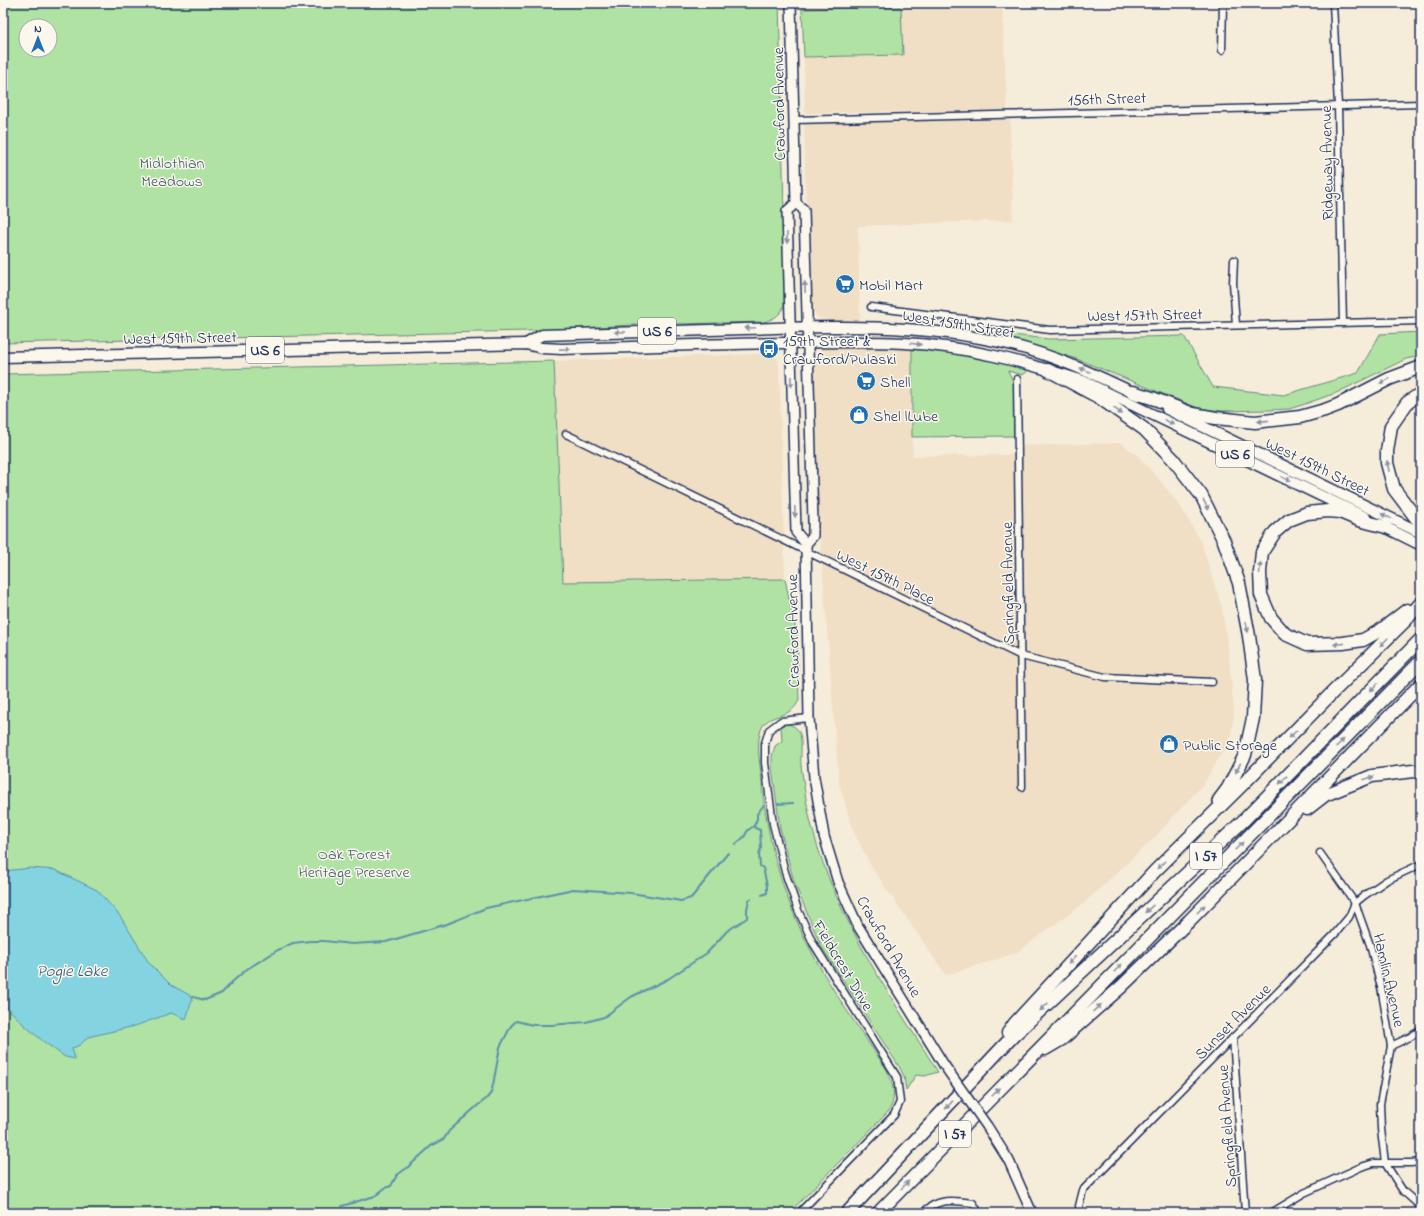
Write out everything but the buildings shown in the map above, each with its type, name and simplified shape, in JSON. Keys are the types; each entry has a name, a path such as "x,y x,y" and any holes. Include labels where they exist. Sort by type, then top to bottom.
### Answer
{"highway":[{"path":"1133,392 1193,414 1254,422 1300,417 1325,410 1389,379 1421,367"},
{"path":"1048,370 1100,398 1144,430 1173,459 1201,495 1224,540 1239,583 1249,636 1255,680 1253,718 1245,755 1228,788 1179,848"},
{"path":"1421,393 1407,403 1392,426 1387,451 1387,464 1394,489 1421,523"},
{"path":"1386,528 1359,520 1340,512 1328,511 1307,513 1289,520 1282,525 1275,532 1262,552 1260,572 1261,595 1271,618 1285,634 1307,644 1324,645 1343,643 1363,640 1381,630 1421,600"},
{"path":"985,1066 1015,1023 1150,877 1404,622 1421,603"},
{"name":"I 57","path":"847,1213 1014,1035 1244,820 1421,639"},
{"name":"I 57","path":"878,1213 1421,661"},
{"path":"1032,1056 1062,1039 1121,987 1189,921 1421,684"},
{"path":"1256,852 1325,795 1372,776 1413,771 1421,772"}],"main road":[{"name":"Crawford Avenue","path":"791,3 796,203 804,210 808,342 813,536 806,548 810,718 814,777 824,836 838,882 858,926 944,1064 987,1126 1009,1161 1032,1213"},
{"path":"796,203 787,210 789,327 796,532 806,548"},
{"name":"West 159th Street","path":"526,344 542,335 807,326 897,328 974,337 1008,344 1046,355 1085,370 1421,533"},
{"name":"West 159th Street","path":"3,357 526,344 542,348 562,349 852,342 912,344 950,348 1000,357 1083,381 1421,545"}],"street":[{"path":"1222,50 1223,3"},
{"name":"Ridgeway Avenue","path":"1333,3 1338,106 1343,323"},
{"name":"156th Street","path":"794,120 1421,104"},
{"path":"1234,260 1233,283 1236,325"},
{"name":"West 157th Street","path":"870,307 1050,330 1421,321"},
{"name":"Springfield Avenue","path":"1017,379 1022,787"},
{"name":"West 159th Place","path":"566,434 806,548 1021,656 1105,677 1212,682"},
{"name":"Fieldcrest Drive","path":"800,1213 894,1115 900,1102 897,1077 813,943 798,910 785,872 773,824 765,763 765,743 769,730 781,721 810,718"},
{"name":"Hamlin Avenue","path":"1320,853 1355,903 1372,952 1381,987 1391,1046 1380,1104 1385,1163 1403,1191 1421,1207"},
{"name":"Sunset Avenue","path":"1081,1213 1079,1206 1083,1190 1334,935 1349,917 1355,903 1386,880 1421,864"},
{"path":"1391,1046 1421,1030"},
{"name":"Springfield Avenue","path":"1233,1037 1245,1213"},
{"path":"1271,1213 1304,1193 1361,1167 1374,1163 1421,1162"},
{"path":"923,1213 928,1208 940,1201 954,1200 972,1203 979,1213"}],"shaded area":[{"path":"802,3 893,3 893,7 802,9"},
{"path":"1002,5 1007,110 805,113 804,57 903,55 901,7"},
{"path":"1010,119 1013,220 858,226 860,322 836,322 819,318 810,308 808,295 804,123"},
{"path":"833,345 912,345 913,456 1018,455 1018,446 1121,443 1137,455 1157,477 1182,509 1201,542 1222,608 1228,648 1234,713 1231,737 1204,783 1154,838 1084,903 1016,953 946,975 871,866 853,830 839,783 813,445 812,363 821,349"},
{"path":"760,354 772,355 777,359 779,366 785,579 563,582 554,361"}],"green space":[{"name":"Midlothian Meadows","path":"3,3 779,3 786,295 784,305 780,313 774,318 764,322 632,325 528,331 3,343"},
{"path":"901,7 903,55 804,57 802,9"},
{"path":"977,331 1048,339 1184,336 1213,387 1284,395 1358,373 1380,334 1421,332 1421,356 1406,359 1336,393 1289,409 1221,411 1198,408 1077,359"},
{"path":"912,345 950,351 1031,368 1023,375 1008,371 1014,383 1014,436 912,437"},
{"name":"Oak Forest Heritage Preserve","path":"554,361 563,582 785,579 797,636 799,700 795,707 790,711 767,721 760,733 758,745 764,805 777,865 797,922 834,991 887,1070 893,1090 893,1101 889,1111 791,1211 755,1213 3,1213 3,374"},
{"path":"784,724 795,727 800,735 801,765 809,814 823,864 836,895 866,956 938,1072 925,1076 916,1075 906,1090 904,1077 900,1068 821,946 794,882 780,828 772,768 772,756 775,746 782,741 781,727"}],"water":[{"name":"Pogie Lake","path":"31,868 55,870 97,890 120,916 149,963 171,985 193,997 186,1019 171,1013 135,1026 88,1037 80,1045 72,1048 75,1059 65,1057 23,1024 3,1003 3,873 12,870"}],"waterway":[{"path":"778,804 793,803"},
{"path":"736,844 744,837 748,830 754,826 757,819 757,814 763,806"},
{"path":"754,826 760,830 760,866 763,868 767,886 767,893 762,895"},
{"path":"193,997 205,1000 222,993 247,969 278,950 293,943 310,941 352,944 386,942 447,924 486,908 573,889 631,893 681,901 691,898 728,853"},
{"path":"342,1206 375,1196 385,1188 391,1186 397,1175 431,1146 444,1139 449,1131 486,1099 491,1093 500,1047 511,1026 516,1021 533,1025 551,1025 586,1022 604,1017 631,997 668,979 707,953 727,931 747,918 747,909 749,900 751,899"}],"place":[{"name":"Mobil Mart","path":"845,284"},
{"name":"159th Street & Crawford/Pulaski","path":"769,349"},
{"name":"Shell","path":"866,381"},
{"name":"Shel lLube","path":"859,415"},
{"name":"Public Storage","path":"1169,744"}]}
